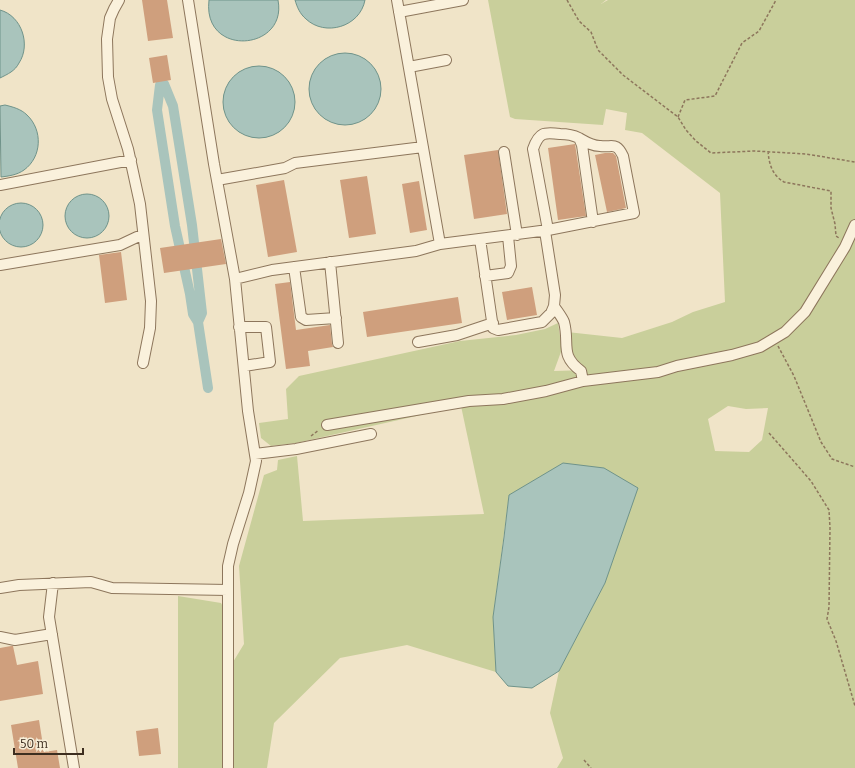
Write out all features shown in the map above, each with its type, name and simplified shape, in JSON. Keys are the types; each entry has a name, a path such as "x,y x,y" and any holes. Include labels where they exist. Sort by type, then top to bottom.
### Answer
{"street":[{"path":"119,0 110,18 107,40 108,77 112,99 131,160 140,204 151,301 150,328 143,363"},
{"path":"188,0 235,280 248,411 255,458 248,493 228,566 228,768"},
{"path":"397,0 440,244"},
{"path":"399,12 464,0"},
{"path":"409,67 446,60"},
{"path":"235,280 272,270 416,251 440,244 480,239 512,235 547,231 634,213 623,156 620,149 613,145 601,147 592,145 573,135 547,132 540,135 536,140 534,148 547,231 555,295 554,306 551,313 542,322 498,330 493,328 480,239"},
{"path":"579,138 582,145 593,222"},
{"path":"217,180 285,168 295,163 423,147"},
{"path":"485,276 508,272 511,266 512,235 504,152"},
{"path":"0,185 131,160"},
{"path":"327,425 469,401 503,399 546,391 583,381 658,372 677,366 732,355 760,347 785,332 805,312 855,225"},
{"path":"0,265 120,245 137,236 143,236"},
{"path":"330,262 338,343"},
{"path":"294,267 301,317 306,320 336,318"},
{"path":"554,306 564,322 568,357 573,366 581,371 583,381"},
{"path":"418,342 457,335 493,323"},
{"path":"240,327 266,327 270,362 244,366"},
{"path":"255,458 371,434"},
{"path":"0,588 19,585 91,582 112,588 228,590"},
{"path":"53,583 49,617 74,768"},
{"path":"0,637 15,640 52,634"}],"path":[{"path":"567,0 579,21 591,32 598,50 623,75 678,117 686,130 696,141 711,153 768,151 806,154 855,162"},
{"path":"678,117 685,100 715,96 742,43 759,31 776,0"},
{"path":"768,151 771,168 777,178 784,182 831,191 830,208 835,224 836,236 846,243"},
{"path":"774,338 794,376 821,442 832,460 855,467"},
{"path":"769,433 811,481 829,510 828,619 855,706"},
{"path":"584,760 592,768"}],"green space":[{"path":"488,0 606,0 601,4 608,0 855,0 855,768 557,768 563,758 550,713 559,671 605,583 509,495 493,617 496,672 407,645 340,658 274,723 267,768 231,768 233,662 244,644 239,566 264,475 277,470 278,460 297,456 303,521 484,514 461,406 296,443 271,446 261,438 259,423 288,419 286,389 299,376 460,341 516,335 545,329 558,323 562,349 554,371 587,370 571,353 567,332 622,338 672,322 693,312 725,302 720,193 642,133 625,130 627,113 606,109 603,125 515,119 510,117","holes":["728,406 746,409 768,408 762,440 749,452 715,451 708,419"]},
{"path":"178,596 221,603 226,612 222,768 178,768"}],"water":[{"path":"209,0 278,0 278,17 270,30 259,38 245,41 230,39 218,32 210,19"},
{"path":"295,0 365,0 362,9 349,23 332,28 314,24 306,19 299,10"},
{"path":"0,10 8,13 19,25 24,40 24,48 23,56 15,68 0,78"},
{"path":"345,53 365,59 375,69 381,89 375,109 365,119 345,125 325,119 315,109 309,89 315,69 325,59"},
{"path":"259,66 279,72 289,82 295,102 289,122 279,132 259,138 239,132 229,122 223,102 229,82 239,72"},
{"path":"5,105 14,107 27,115 36,128 38,143 37,151 30,165 21,172 10,176 1,177 0,106"},
{"path":"83,194 91,194 96,195 103,200 108,207 108,225 103,232 96,237 83,238 75,235 68,228 65,220 65,212 68,204 75,197"},
{"path":"25,203 30,204 37,209 42,216 42,234 37,241 30,246 17,247 12,246 5,241 0,234 -1,221 0,216 5,209 12,204"},
{"path":"563,463 604,468 638,488 605,583 559,671 532,688 508,686 496,672 493,617 509,495"}],"building":[{"path":"142,0 167,0 173,38 148,41"},
{"path":"167,55 171,80 153,83 149,58"},
{"path":"575,144 586,216 558,220 548,148"},
{"path":"498,150 507,214 474,219 464,155"},
{"path":"613,153 616,156 626,208 607,212 595,155"},
{"path":"367,176 376,234 349,238 340,180"},
{"path":"284,180 297,252 268,257 256,185"},
{"path":"419,181 427,230 410,233 402,184"},
{"path":"221,239 226,264 164,273 160,248"},
{"path":"121,252 127,300 105,303 99,255"},
{"path":"290,282 296,330 330,325 333,347 308,351 310,366 286,369 275,284"},
{"path":"532,287 537,315 507,320 502,292"},
{"path":"458,297 462,323 367,337 363,312"},
{"path":"13,646 17,665 38,661 43,694 0,701 0,648"},
{"path":"39,720 44,752 57,750 60,768 18,768 11,725"},
{"path":"158,728 161,754 139,756 136,731"}],"waterway":[{"path":"164,84 173,106 192,225 202,313 198,322"},
{"path":"160,85 157,110 175,226 193,314 198,322 208,388"}]}
